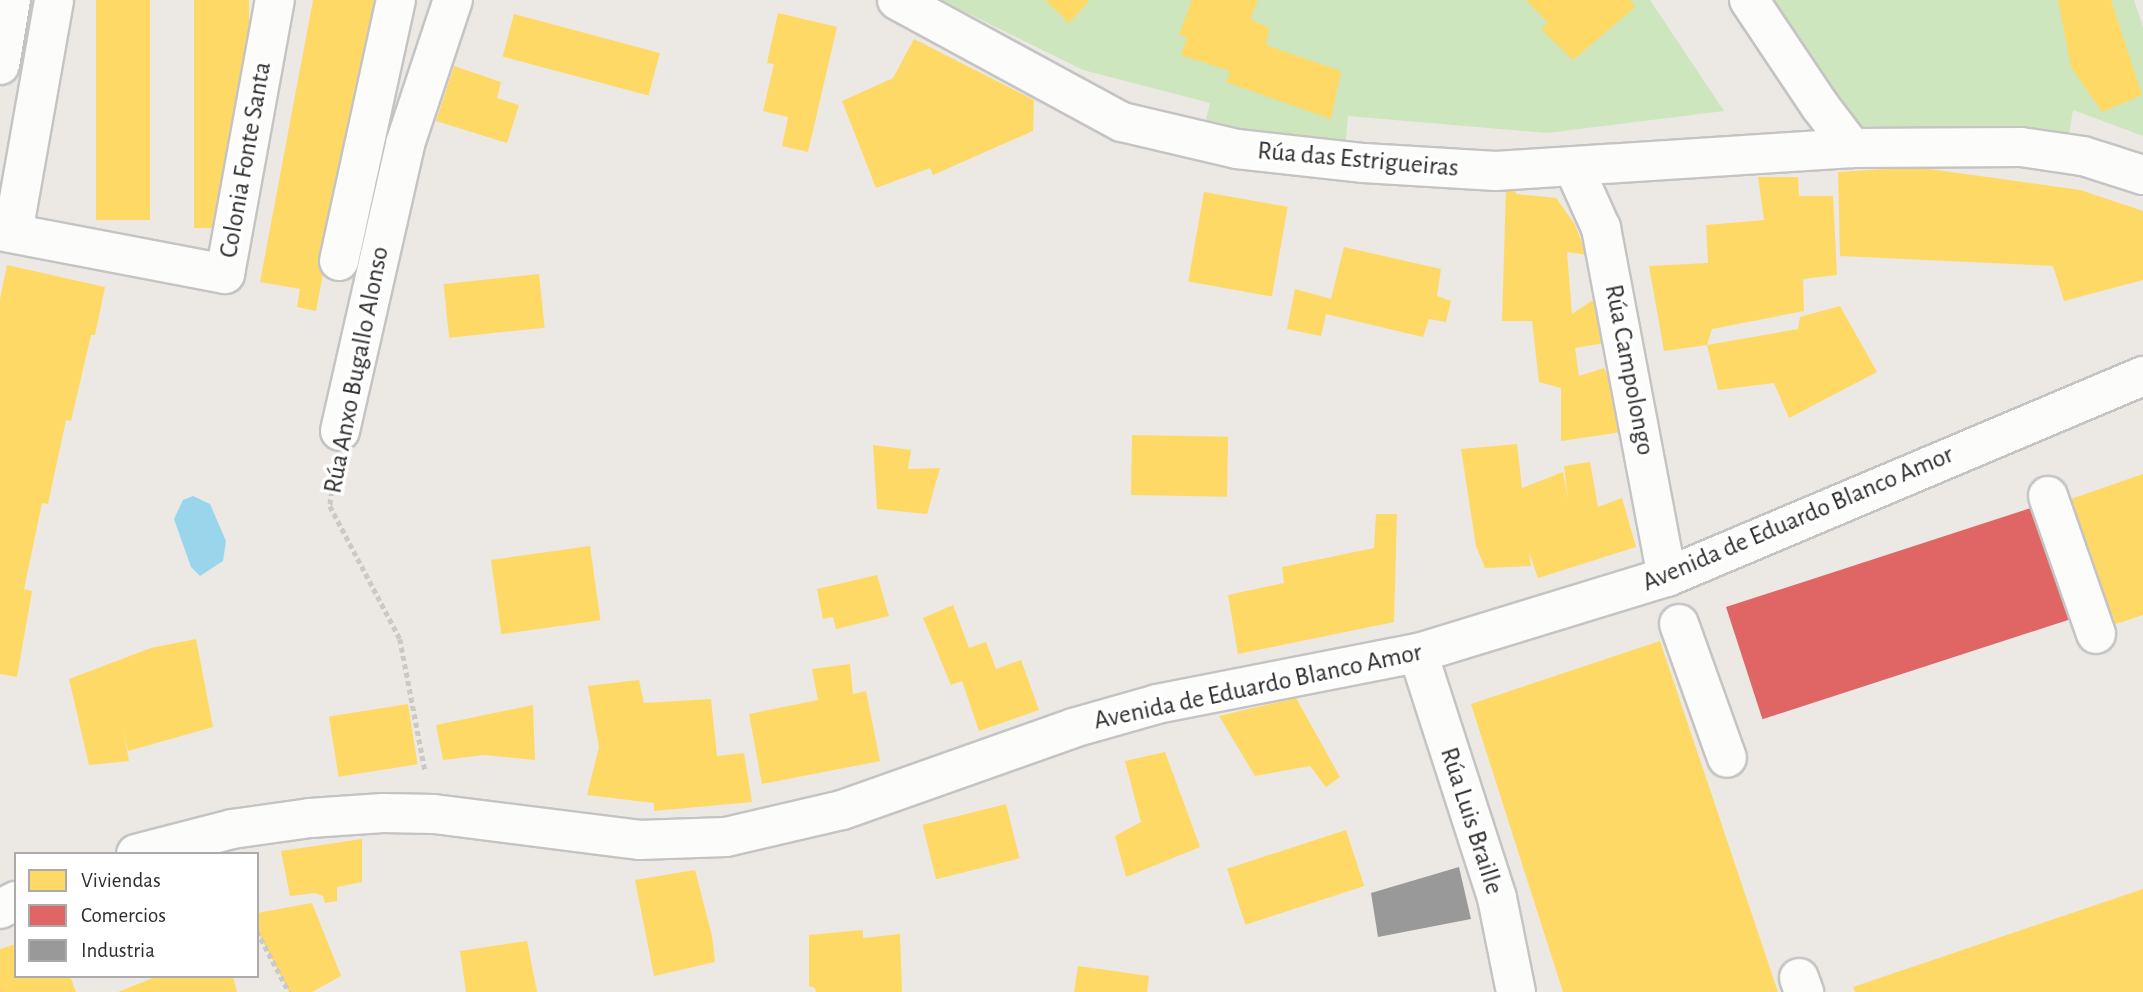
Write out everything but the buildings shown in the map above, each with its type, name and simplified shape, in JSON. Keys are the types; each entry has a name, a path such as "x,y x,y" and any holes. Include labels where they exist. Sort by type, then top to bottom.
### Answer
{"street":[{"path":"0,65 11,0"},
{"name":"Colonia Fonte Santa","path":"54,0 7,232 225,274 275,0"},
{"path":"339,261 396,0"},
{"name":"Rúa Anxo Bugallo Alonso","path":"340,431 405,144 453,0"},
{"name":"Rúa das Estrigueiras","path":"897,0 1122,122 1237,149 1344,161 1496,172 1852,148 2021,147 2083,156 2143,175"},
{"path":"1749,0 1852,148"},
{"name":"Rúa Campolongo","path":"1574,168 1601,228 1667,577"},
{"name":"Avenida de Eduardo Blanco Amor","path":"144,852 232,829 310,818 434,814 639,840 726,837 842,810 1073,728 1157,704 1418,653 1667,577 2143,376"},
{"path":"2049,496 2096,634"},
{"path":"1679,624 1727,758"},
{"name":"Rúa Luis Braille","path":"1418,653 1497,898 1516,992"}],"path":[{"name":"Rúa Anxo Bugallo Alonso","path":"340,431 330,506 400,639 434,814"},
{"path":"259,935 289,992"}],"green space":[{"path":"941,0 1650,0 1724,111 1547,133 1348,116 1344,161 1201,140 1210,103 1083,70"},
{"path":"1749,0 2134,0 2143,27 2143,136 2073,110 2069,134 1852,127"}],"water":[{"path":"193,496 210,504 226,541 223,561 200,576 191,567 174,519 183,500"}]}
